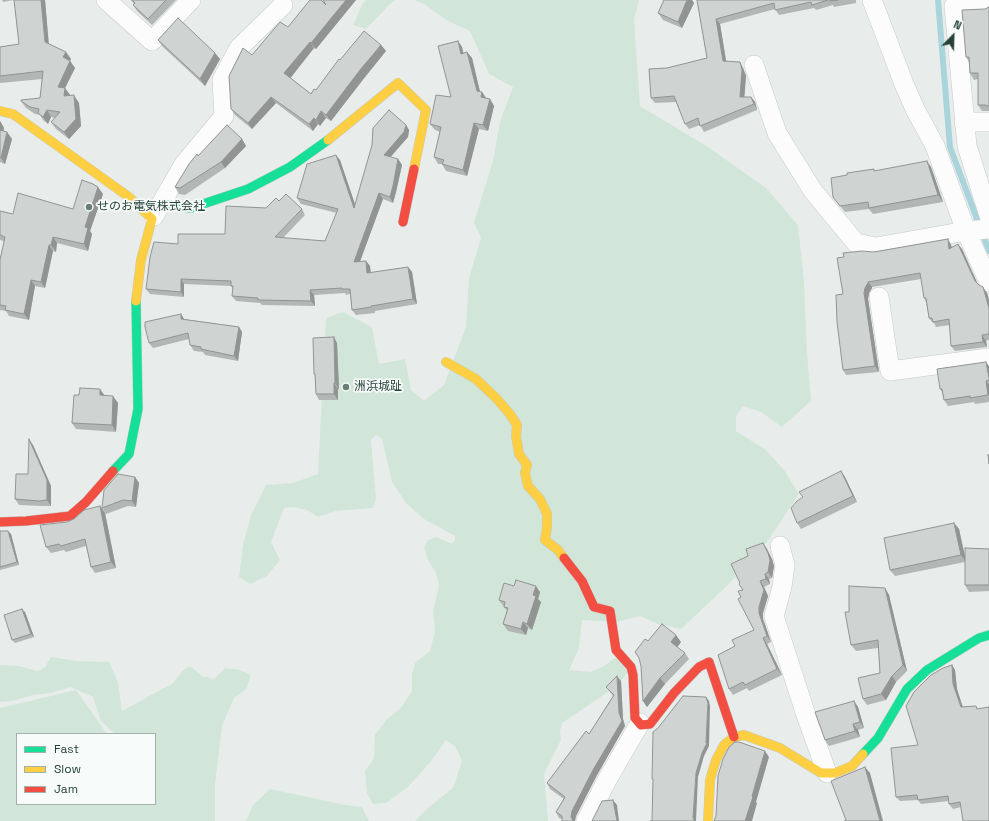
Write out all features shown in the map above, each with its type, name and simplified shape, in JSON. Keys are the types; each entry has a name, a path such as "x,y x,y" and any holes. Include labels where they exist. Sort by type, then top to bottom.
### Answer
{"street":[{"path":"106,0 152,41 191,0"},
{"path":"872,0 904,84 915,108 979,230 989,282"},
{"path":"989,4 952,3 967,146 989,216"},
{"path":"0,522 26,521 70,516 86,502 129,454 138,409 136,300 141,260 156,211 184,164 224,116 222,80 239,48 283,5"},
{"path":"754,65 777,133 813,191 856,243 876,247 979,230"},
{"path":"0,112 13,114 129,197 156,211 191,208 248,190 290,167 335,135 398,83 426,110 403,222"},
{"path":"964,122 989,122"},
{"path":"879,297 890,371 989,358"},
{"path":"446,362 476,379 496,398 510,414 517,425 516,436 519,454 527,465 525,473 528,486 540,499 547,514 547,527 544,540 558,550 582,581 594,607 610,611 616,650 631,667 633,675 635,718 641,725 650,724 674,693 699,667 708,662 734,737"},
{"path":"780,546 785,565 782,587 774,616 806,715 827,773"},
{"path":"708,821 710,780 716,760 724,745 734,737 744,735 780,748 820,773 835,773 852,766 878,738 907,689 927,670 978,638 989,636"},
{"path":"586,821 607,780 640,723"}],"green space":[{"path":"366,0 396,0 391,3 366,29 353,25 363,3"},
{"path":"414,0 639,0 634,20 640,106 708,147 766,188 798,225 804,282 811,401 782,427 761,412 743,406 736,416 736,431 766,450 784,470 799,494 767,542 729,584 681,629 658,624 640,616 617,622 582,620 579,648 569,670 591,672 604,666 616,657 628,672 617,686 562,723 560,731 561,740 544,774 548,821 415,821 428,808 453,788 462,761 455,746 446,740 431,761 408,787 386,803 373,804 367,793 365,771 374,758 375,735 387,719 401,708 412,691 412,674 415,663 430,651 435,631 433,611 439,586 436,573 428,560 424,547 428,540 436,537 452,544 455,540 455,536 424,519 406,503 392,482 382,439 376,435 371,440 376,499 373,508 336,511 318,517 307,510 294,507 284,508 271,542 280,560 267,576 250,584 239,577 243,545 251,515 266,485 293,483 318,474 326,318 343,312 372,327 379,364 405,359 411,390 424,401 444,385 466,327 469,278 481,238 474,222 493,161 500,122 513,87 489,74 470,31 448,21 424,4"},
{"path":"51,657 76,661 109,662 118,682 122,711 172,684 183,670 190,666 202,676 214,679 225,668 240,670 251,675 246,689 234,698 222,726 215,785 215,821 0,821 0,708 76,690 106,733 16,733 16,805 156,805 156,733 114,733 101,721 93,697 71,687 51,693 33,695 13,701 0,702 0,665 19,666 38,671 45,667"},
{"path":"270,789 345,805 362,807 369,821 246,821 253,805"}],"building":[{"path":"14,0 41,0 45,42 66,52 63,57 70,61 58,87 65,88 64,96 74,95 76,119 64,132 51,122 60,112 47,110 43,117 38,113 39,109 30,107 21,101 40,98 43,71 0,76 0,47 19,44"},
{"path":"132,0 166,0 148,19 133,5 135,3"},
{"path":"310,0 321,0 326,5 323,0 346,0 284,73 311,94 314,89 316,90 339,59 340,60 364,31 381,45 326,115 321,111 316,120 314,118 309,124 271,97 248,123 231,109 229,76 243,48 252,55 280,22 288,27"},
{"path":"664,0 687,0 678,22 658,13"},
{"path":"697,0 828,0 812,5 811,2 775,10 774,3 716,19 723,61 740,62 742,70 740,97 751,97 754,104 700,126 698,118 685,124 674,96 651,98 649,69 667,68 707,58"},
{"path":"989,7 989,106 978,105 978,73 970,73 969,57 966,57 962,10 985,9"},
{"path":"178,18 215,53 200,79 158,40"},
{"path":"458,41 461,54 467,52 477,91 482,92 481,97 490,99 483,125 474,123 463,170 442,164 444,160 434,157 441,127 430,124 436,95 451,97 438,46"},
{"path":"389,110 406,125 404,132 384,155 398,159 393,186 390,197 379,193 354,262 366,261 367,273 408,267 413,299 352,310 350,289 342,288 310,290 311,301 258,300 258,298 232,296 233,286 231,286 231,281 181,279 181,292 146,289 150,257 154,242 178,244 178,234 225,234 226,206 266,208 276,198 279,201 286,194 302,209 275,237 325,241 338,209 297,198 307,164 336,155 354,208 372,145 373,128"},
{"path":"227,125 242,139 221,162 180,188 175,187 197,154 198,156"},
{"path":"0,130 7,132 1,158 0,157"},
{"path":"927,161 938,195 869,208 868,202 840,206 833,197 831,178 847,175 847,173 874,169 874,171"},
{"path":"82,180 98,187 85,227 88,228 84,244 53,237 51,245 49,245 41,282 31,280 24,314 5,310 6,306 0,305 0,260 5,237 0,235 0,211 13,214 18,193 73,209"},
{"path":"948,239 949,249 958,244 975,281 983,287 989,308 989,334 982,335 983,342 951,346 949,319 933,322 932,318 929,318 920,273 868,282 864,293 875,366 843,370 837,322 836,295 843,294 837,258 844,257 843,253 862,251 874,252"},
{"path":"181,314 181,319 239,327 234,356 201,349 201,347 190,345 188,333 149,343 145,322"},
{"path":"334,337 334,394 316,394 313,338"},
{"path":"986,362 989,378 989,380 986,381 988,395 944,400 942,389 940,389 937,369"},
{"path":"80,388 100,389 100,395 113,396 112,425 72,423 74,395 79,395"},
{"path":"29,439 47,480 47,500 39,501 15,499 16,474 28,474"},
{"path":"841,471 853,496 797,523 791,508 803,497 799,492"},
{"path":"118,474 135,477 132,501 123,500 102,508 104,490"},
{"path":"100,506 111,562 91,567 85,539 61,546 59,544 46,547 40,525 67,522 74,519 84,510"},
{"path":"954,523 961,555 890,570 884,538"},
{"path":"0,531 8,531 17,562 0,567"},
{"path":"763,543 770,560 768,572 765,574 766,579 760,581 764,590 759,607 759,613 767,636 763,638 777,669 745,685 743,682 729,689 718,655 735,646 732,640 754,630 738,599 741,597 738,591 743,590 731,564 748,556 746,549"},
{"path":"965,548 989,549 989,585 965,585"},
{"path":"516,580 536,586 533,595 536,596 527,624 523,622 521,629 503,624 508,608 504,607 505,602 499,600 504,583 514,586"},
{"path":"849,586 885,588 903,665 892,676 881,694 863,699 858,678 880,673 878,640 851,645 845,612 849,612"},
{"path":"22,609 31,634 12,640 4,615"},
{"path":"662,624 676,635 671,642 685,653 660,678 643,701 641,666 639,658 635,652 645,639 648,641"},
{"path":"952,665 953,684 961,707 976,706 977,709 989,707 989,821 963,821 960,802 949,804 948,796 918,800 917,795 896,797 891,748 918,745 906,706 914,692 931,675"},
{"path":"617,676 619,713 622,721 593,770 572,811 571,817 573,821 562,821 562,816 556,812 565,797 547,783 586,731 589,734 614,695 606,687"},
{"path":"683,696 706,697 708,703 707,743 702,753 696,773 694,821 652,821 653,732 658,728"},
{"path":"854,701 860,722 853,724 855,731 825,740 815,712"},
{"path":"735,742 765,751 752,796 753,797 745,821 714,821 716,816 718,776 723,759 729,747"},
{"path":"865,767 880,821 844,821 846,820 831,781"},
{"path":"613,800 617,821 592,821 602,801"}],"waterway":[{"path":"938,0 950,147 989,251"}],"traffic: fast":[{"path":"161,204 191,208 248,189 290,167 328,140"},
{"path":"113,471 129,454 138,409 136,301"},
{"path":"863,754 878,738 907,689 927,670 979,638 989,635"}],"traffic: slow":[{"path":"328,140 398,83 426,110 414,169"},
{"path":"0,111 13,114 129,197 152,219 141,260 136,301"},
{"path":"446,362 476,379 496,398 510,414 517,425 516,436 519,454 527,465 525,473 528,486 540,499 547,514 545,540 558,550 564,558"},
{"path":"708,821 710,780 716,760 724,745 734,737 744,735 780,748 821,773 835,773 852,766 863,754"}],"traffic: jam":[{"path":"403,222 414,169"},
{"path":"0,522 26,521 70,516 86,502 113,471"},
{"path":"564,558 582,581 594,607 610,611 616,650 631,667 633,675 635,718 641,725 650,724 674,693 699,667 709,662 734,737"}],"place":[{"name":"せのお電気株式会社","path":"89,207"},
{"name":"洲浜城趾","path":"346,387"}]}
